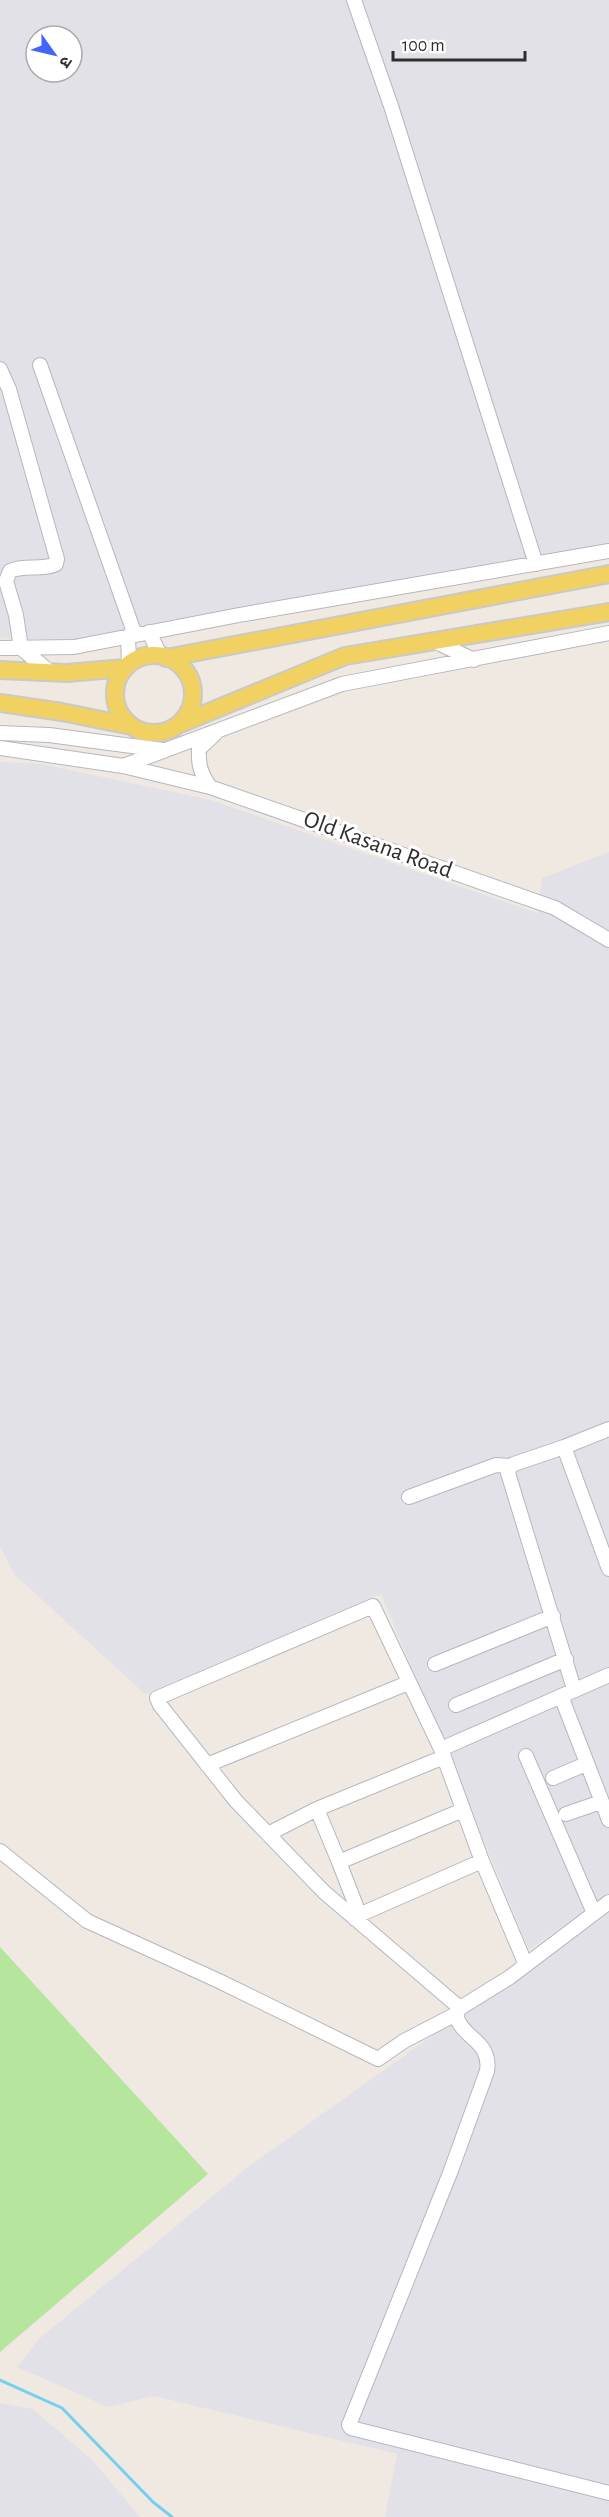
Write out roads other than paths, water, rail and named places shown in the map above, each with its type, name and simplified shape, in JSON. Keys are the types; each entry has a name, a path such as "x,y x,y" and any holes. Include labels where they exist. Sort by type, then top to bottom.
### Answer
{"main road":[{"path":"609,574 163,656 143,657 127,667 117,682 115,699 123,718 131,726 139,731 162,733 345,656 609,612"},
{"path":"163,656 184,668 192,685 192,704 180,724"},
{"path":"0,670 50,672 127,667"},
{"path":"0,703 62,712 131,726"}],"street":[{"path":"354,0 391,106 536,564"},
{"path":"40,365 132,636 127,667"},
{"path":"0,369 9,389 57,559 56,564 49,567 22,567 10,571 7,575 21,648 50,672"},
{"path":"0,648 74,647 609,551"},
{"path":"149,632 163,656"},
{"path":"123,766 342,684 609,633"},
{"path":"436,642 474,660"},
{"path":"210,787 198,763 199,749 206,740 224,728"},
{"path":"0,733 49,735 162,750"},
{"name":"Old Kasana Road","path":"0,748 123,766 210,787 555,908 609,940"},
{"path":"409,1497 496,1465 510,1466 609,1429"},
{"path":"564,1447 609,1569"},
{"path":"510,1466 509,1478 574,1689"},
{"path":"526,1965 482,1861 443,1753 373,1606 157,1698 160,1705 236,1801 324,1892 357,1917 458,2011 458,2021 485,2050 489,2063 450,2173 349,2426 609,2493"},
{"path":"435,1664 553,1616"},
{"path":"456,1705 566,1659"},
{"path":"268,1834 574,1689 609,1675"},
{"path":"207,1765 408,1683"},
{"path":"561,1696 609,1820"},
{"path":"526,1756 594,1913"},
{"path":"553,1778 586,1764"},
{"path":"566,1814 601,1802"},
{"path":"317,1809 339,1862 357,1917"},
{"path":"339,1862 463,1810"},
{"path":"0,1851 87,1921 378,2059 404,2041 458,2011 526,1965 609,1902"},
{"path":"357,1917 482,1861"}],"waterway":[{"path":"0,2380 62,2408 153,2502 172,2517"}]}
